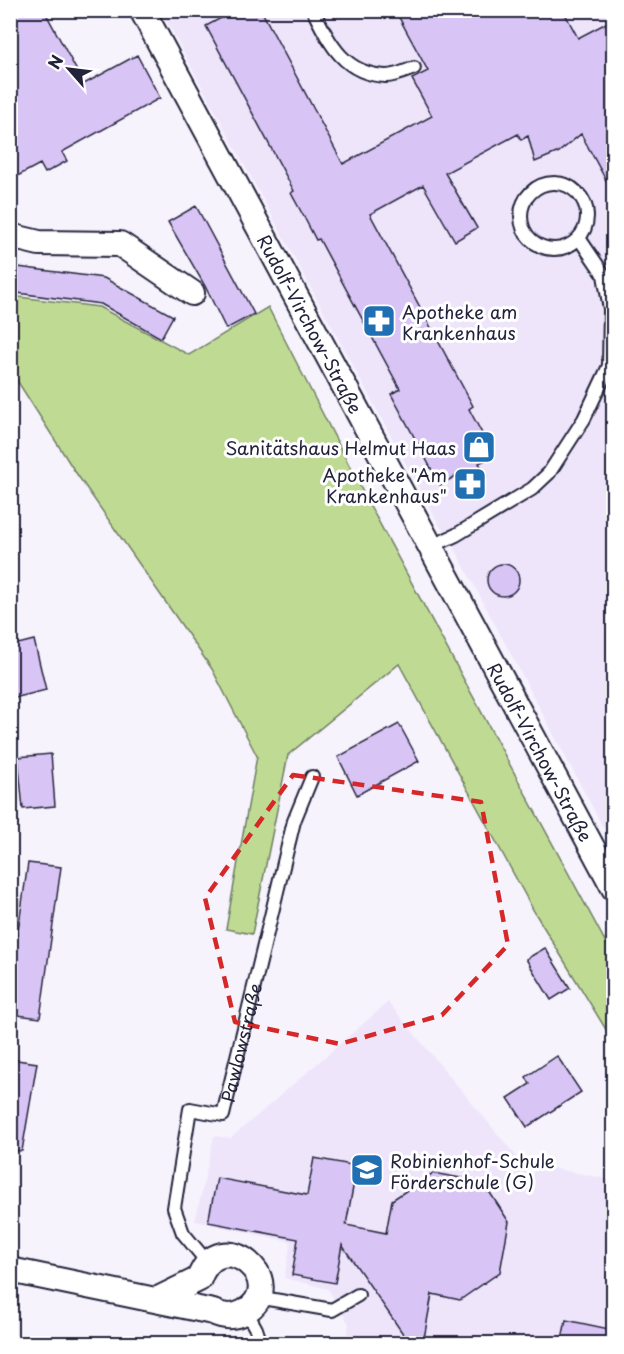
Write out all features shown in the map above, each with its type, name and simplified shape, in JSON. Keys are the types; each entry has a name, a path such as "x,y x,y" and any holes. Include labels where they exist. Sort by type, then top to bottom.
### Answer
{"street":[{"name":"Rudolf-Virchow-Straße","path":"142,10 614,888"},
{"path":"10,236 39,243 120,244 192,293"},
{"path":"10,1270 228,1317 252,1304 259,1279 250,1263 234,1255 216,1258 208,1263 199,1279 156,1300"}],"lane":[{"path":"313,10 329,41 344,61 363,71 388,76 414,68"},
{"path":"545,184 562,184 577,191 586,206 587,222 579,237 571,244 560,248 539,245 524,229 523,207 527,197 535,189 545,184"},
{"path":"430,547 456,535 532,489 549,473 584,419 609,366 610,309 604,275 579,237"},
{"name":"Pawlowstraße","path":"208,1263 183,1233 174,1208 190,1109 223,1115 294,821 312,777"},
{"path":"261,1344 252,1304 332,1310 358,1295"}],"highlighted area":[{"path":"293,775 481,802 508,945 442,1015 340,1044 235,1022 205,898"}],"shaded area":[{"path":"161,11 613,11 613,846 451,542 439,525"},
{"name":"Robinienhof-Schule Förderschule (G)","path":"388,1002 532,1175 537,1165 613,1180 613,1343 346,1343 349,1324 328,1289 284,1278 291,1242 195,1221 214,1136 231,1138"}],"green space":[{"path":"11,296 99,307 189,355 268,307 367,500 613,956 613,1041 535,913 399,664 288,755 252,934 226,929 257,756 212,669 74,470 11,371"}],"building":[{"path":"10,10 44,10 84,84 137,55 160,98 62,152 67,161 45,173 40,164 10,180"},
{"path":"236,10 261,10 343,164 432,116 412,79 428,71 395,10 563,10 578,38 614,19 614,195 581,134 559,152 535,162 528,136 521,140 518,134 445,173 477,228 455,241 423,185 370,214 473,406 469,409 494,456 479,463 486,476 462,488 456,476 440,485 391,394 400,389 319,239 316,240 291,193 294,191 206,26"},
{"path":"196,206 254,314 226,329 205,286 168,222"},
{"path":"10,266 104,278 173,316 161,338 101,304 10,292"},
{"path":"503,564 514,569 519,580 514,591 503,596 492,591 487,580 492,569"},
{"path":"34,640 46,690 10,699 10,646"},
{"path":"399,724 419,761 357,795 338,757"},
{"path":"51,754 55,806 23,809 18,757"},
{"path":"28,863 61,867 40,1018 10,1014 10,985"},
{"path":"545,948 570,988 551,1000 526,959"},
{"path":"557,1056 581,1092 527,1127 508,1098 530,1084 526,1077"},
{"path":"10,1059 37,1063 22,1151 10,1150"},
{"name":"Robinienhof-Schule Förderschule (G)","path":"314,1158 357,1166 346,1225 386,1233 392,1200 433,1173 483,1182 509,1222 500,1272 460,1300 432,1294 423,1344 410,1344 342,1245 335,1283 292,1275 298,1239 208,1222 217,1178 307,1195"},
{"path":"566,1320 614,1330 614,1344 561,1344"}],"place":[{"name":"Apotheke am Krankenhaus","path":"379,321"},
{"name":"Sanitätshaus Helmut Haas","path":"479,447"},
{"name":"Apotheke \"Am Krankenhaus\"","path":"470,484"},
{"name":"Robinienhof-Schule Förderschule (G)","path":"367,1170"}]}
